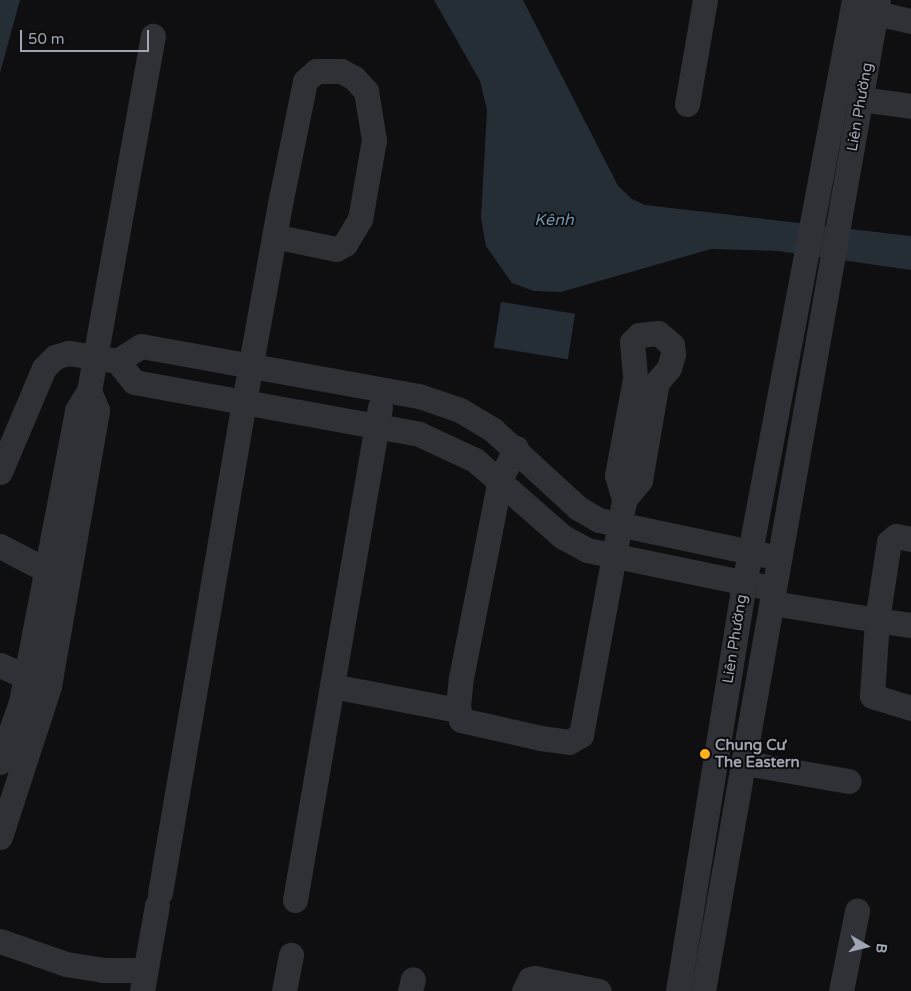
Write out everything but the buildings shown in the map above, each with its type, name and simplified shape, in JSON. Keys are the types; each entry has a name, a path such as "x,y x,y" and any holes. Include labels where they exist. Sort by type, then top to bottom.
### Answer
{"street":[{"path":"687,104 706,0"},
{"name":"Liên Phường","path":"678,991 744,584 802,290 854,0"},
{"path":"877,6 911,20"},
{"name":"Liên Phường","path":"703,991 745,762 779,557 877,6"},
{"path":"0,762 26,678 77,410 106,359 153,36"},
{"path":"0,941 66,964 102,970 144,981 244,402 252,365 274,236 304,81 316,70 341,71 354,78 366,91 374,140 360,219 345,244 336,249 274,236"},
{"path":"861,99 911,106"},
{"path":"516,448 500,479 461,677 458,710 461,720 498,732 577,740 624,500 617,475 635,379 632,342 639,335 658,334 672,345 673,354 669,368 657,382 640,480 624,500"},
{"path":"0,472 44,368 55,357 68,353 106,359 141,346 384,388 460,410 516,448 578,508 619,526 779,557"},
{"path":"106,359 134,382 377,424 447,445 500,479 563,537 587,550 614,558 744,584 773,596 877,620 911,625"},
{"path":"295,900 384,388"},
{"path":"0,838 49,686 97,410 89,391"},
{"path":"911,539 896,536 889,542 877,620 872,696 911,708"},
{"path":"0,546 46,570"},
{"path":"0,665 26,678 49,686"},
{"path":"332,686 458,710"},
{"path":"745,762 848,781"},
{"path":"841,991 857,911"},
{"path":"284,991 291,955"},
{"path":"524,991 530,979 535,978 599,991"}],"water":[{"path":"0,0 20,0 0,73"},
{"name":"Kênh","path":"434,0 523,0 618,186 632,199 645,205 911,236 911,270 778,251 711,249 561,292 534,291 512,283 486,246 481,218 487,110 480,81"},
{"path":"501,302 575,314 568,359 494,347"}],"place":[{"name":"Chung Cư The Eastern","path":"705,754"}]}
